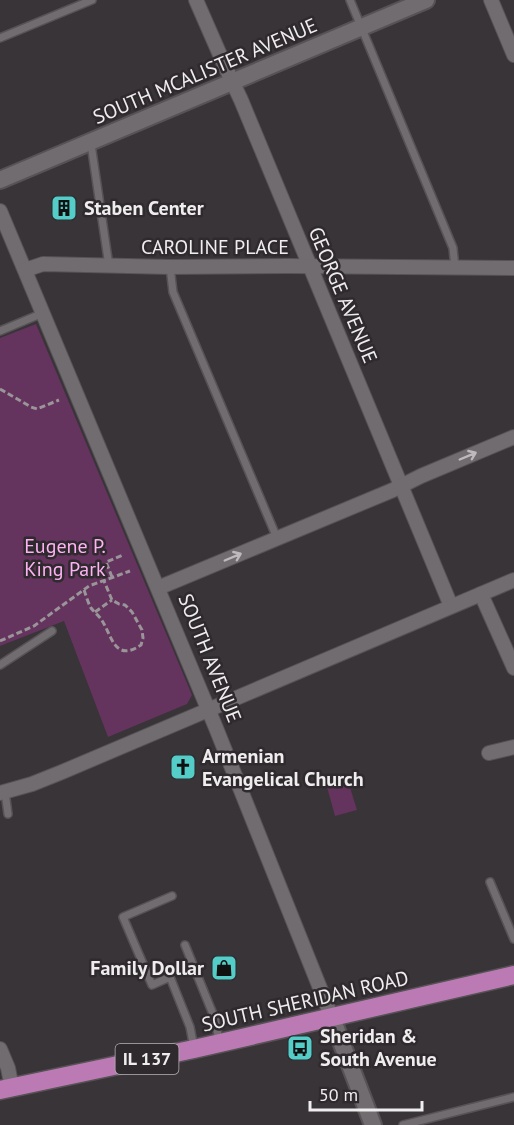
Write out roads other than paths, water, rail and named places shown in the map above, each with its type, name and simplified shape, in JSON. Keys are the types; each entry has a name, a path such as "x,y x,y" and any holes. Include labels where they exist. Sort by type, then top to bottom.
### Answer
{"highway":[{"name":"SOUTH SHERIDAN ROAD","path":"6,1089 194,1049 514,975"}],"street":[{"name":"GEORGE AVENUE","path":"196,0 310,266 451,606"},
{"name":"SOUTH MCALISTER AVENUE","path":"0,180 361,27 397,6 426,0"},
{"path":"491,0 514,55"},
{"name":"SOUTH AVENUE","path":"0,211 208,710 374,1125"},
{"name":"CAROLINE PLACE","path":"25,270 43,264 170,267 514,268"},
{"path":"158,588 514,437"},
{"path":"2,793 51,777 514,580"},
{"path":"481,594 514,669"},
{"path":"489,753 514,747"},
{"path":"0,1049 8,1068 6,1089"}],"lane":[{"path":"0,38 92,0"},
{"path":"350,0 453,248 455,268"},
{"path":"91,142 109,266"},
{"path":"170,267 173,292 277,538"},
{"path":"0,331 43,313"},
{"path":"0,665 52,632"},
{"path":"2,793 8,814"},
{"path":"490,882 514,939"},
{"path":"172,896 123,917 152,985 170,977 190,1027 194,1049"},
{"path":"185,945 215,1019 220,1043"},
{"path":"403,1125 514,1097"}],"place":[{"name":"Staben Center","path":"64,208"},
{"name":"Armenian Evangelical Church","path":"183,767"},
{"name":"Family Dollar","path":"224,968"},
{"name":"Sheridan & South Avenue","path":"300,1048"}],"park label":[{"name":"Eugene P. King Park","path":"65,558"}]}
